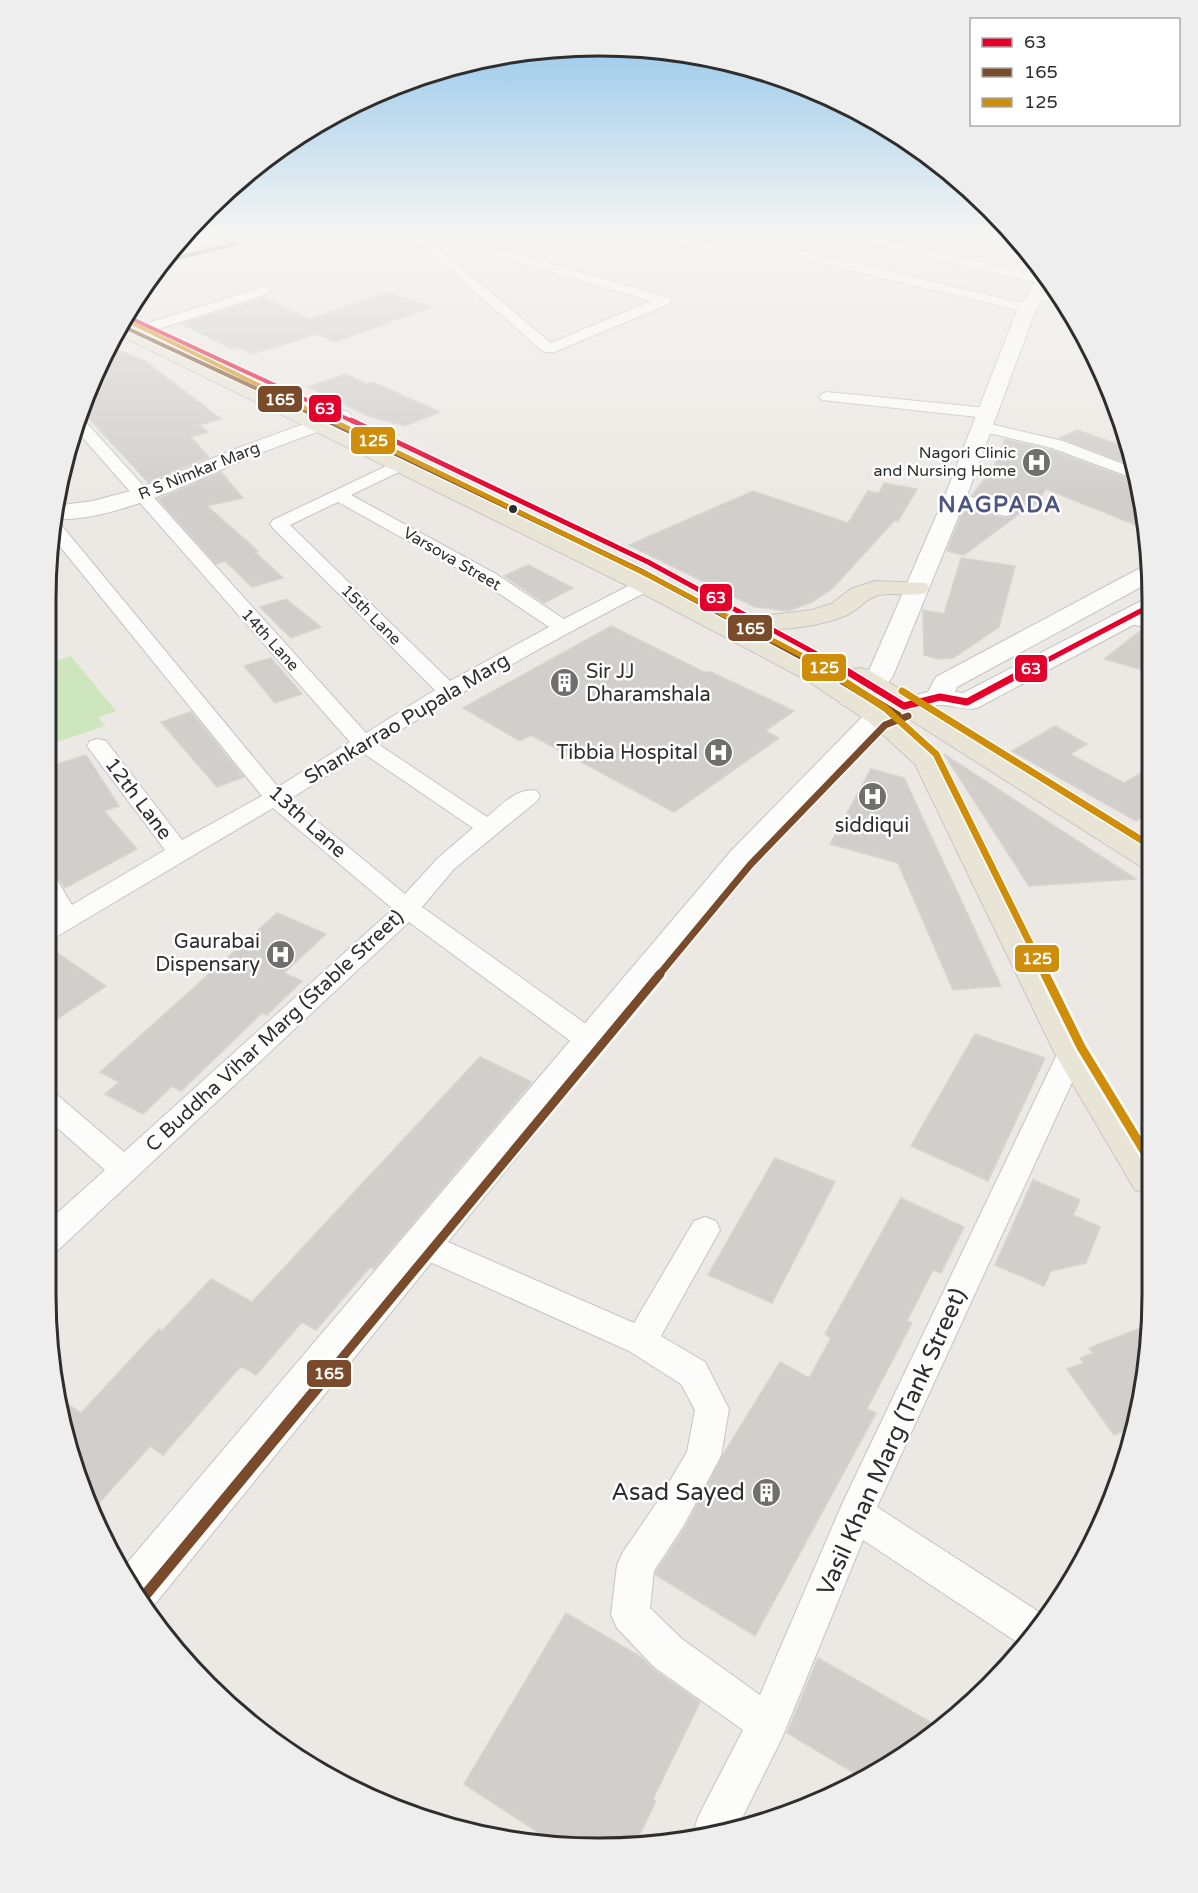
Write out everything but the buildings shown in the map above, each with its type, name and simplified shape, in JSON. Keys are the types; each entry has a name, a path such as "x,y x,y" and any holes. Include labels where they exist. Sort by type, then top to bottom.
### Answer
{"main road":[{"path":"138,321 652,564 841,664 877,701 927,760 1072,1052 1142,1167"},
{"path":"140,1585 742,858 877,701 880,676 955,498 1025,321"},
{"path":"126,331 645,585 817,675 877,701 1142,853"},
{"name":"R S Nimkar Marg","path":"61,520 94,507 142,495 342,416"},
{"path":"940,696 945,683 1141,577"},
{"path":"763,622 815,617 840,609 860,594 874,588 917,588"},
{"path":"877,701 940,696 967,702 1142,616"}],"street":[{"path":"150,327 168,321"},
{"path":"517,321 549,349 615,321"},
{"path":"170,336 193,330"},
{"path":"827,397 984,420 1057,444 1127,471"},
{"name":"14th Lane","path":"83,428 364,744 488,828"},
{"path":"338,495 399,465"},
{"name":"15th Lane","path":"338,495 279,524 448,691"},
{"name":"Varsova Street","path":"338,495 489,578 563,627"},
{"path":"955,498 1005,511"},
{"name":"13th Lane","path":"60,533 275,798 408,909 590,1041"},
{"name":"Shankarrao Pupala Marg","path":"57,925 275,798 448,691 563,627 645,585"},
{"name":"12th Lane","path":"98,746 179,852"},
{"name":"C Buddha Vihar Marg (Stable Street)","path":"56,1232 408,909 418,890 488,828 529,796"},
{"name":"Vasil Khan Marg (Tank Street)","path":"717,1824 768,1724 856,1514 1072,1052"},
{"path":"56,1111 125,1170"},
{"path":"641,1341 705,1230"},
{"path":"421,1244 641,1341 693,1373 712,1409 704,1456 671,1513 636,1565 630,1615 668,1653 768,1724"},
{"path":"856,1514 1027,1629"}],"green space":[{"path":"71,656 116,711 98,717 105,726 56,742 56,661"}],"transit line":[{"name":"63","path":"137,321 542,510 648,562 803,645 904,706"},
{"name":"125","path":"131,322 650,576 822,666 885,708 936,754 1081,1047 1142,1147"},
{"name":"165","path":"127,329 482,493 641,571 797,654 898,715"},
{"name":"63","path":"904,706 940,697 967,702 1142,610"},
{"name":"125","path":"902,691 1142,840"},
{"name":"165","path":"146,1594 750,865 885,725 908,716"}],"place":[{"name":"Nagori Clinic and Nursing Home","path":"1037,462"},
{"name":"Sir JJ Dharamshala","path":"565,683"},
{"name":"Tibbia Hospital","path":"719,753"},
{"name":"siddiqui","path":"872,796"},
{"name":"Gaurabai Dispensary","path":"281,954"},
{"name":"Asad Sayed","path":"766,1492"}],"district":[{"name":"NAGPADA","path":"1000,505"}]}
